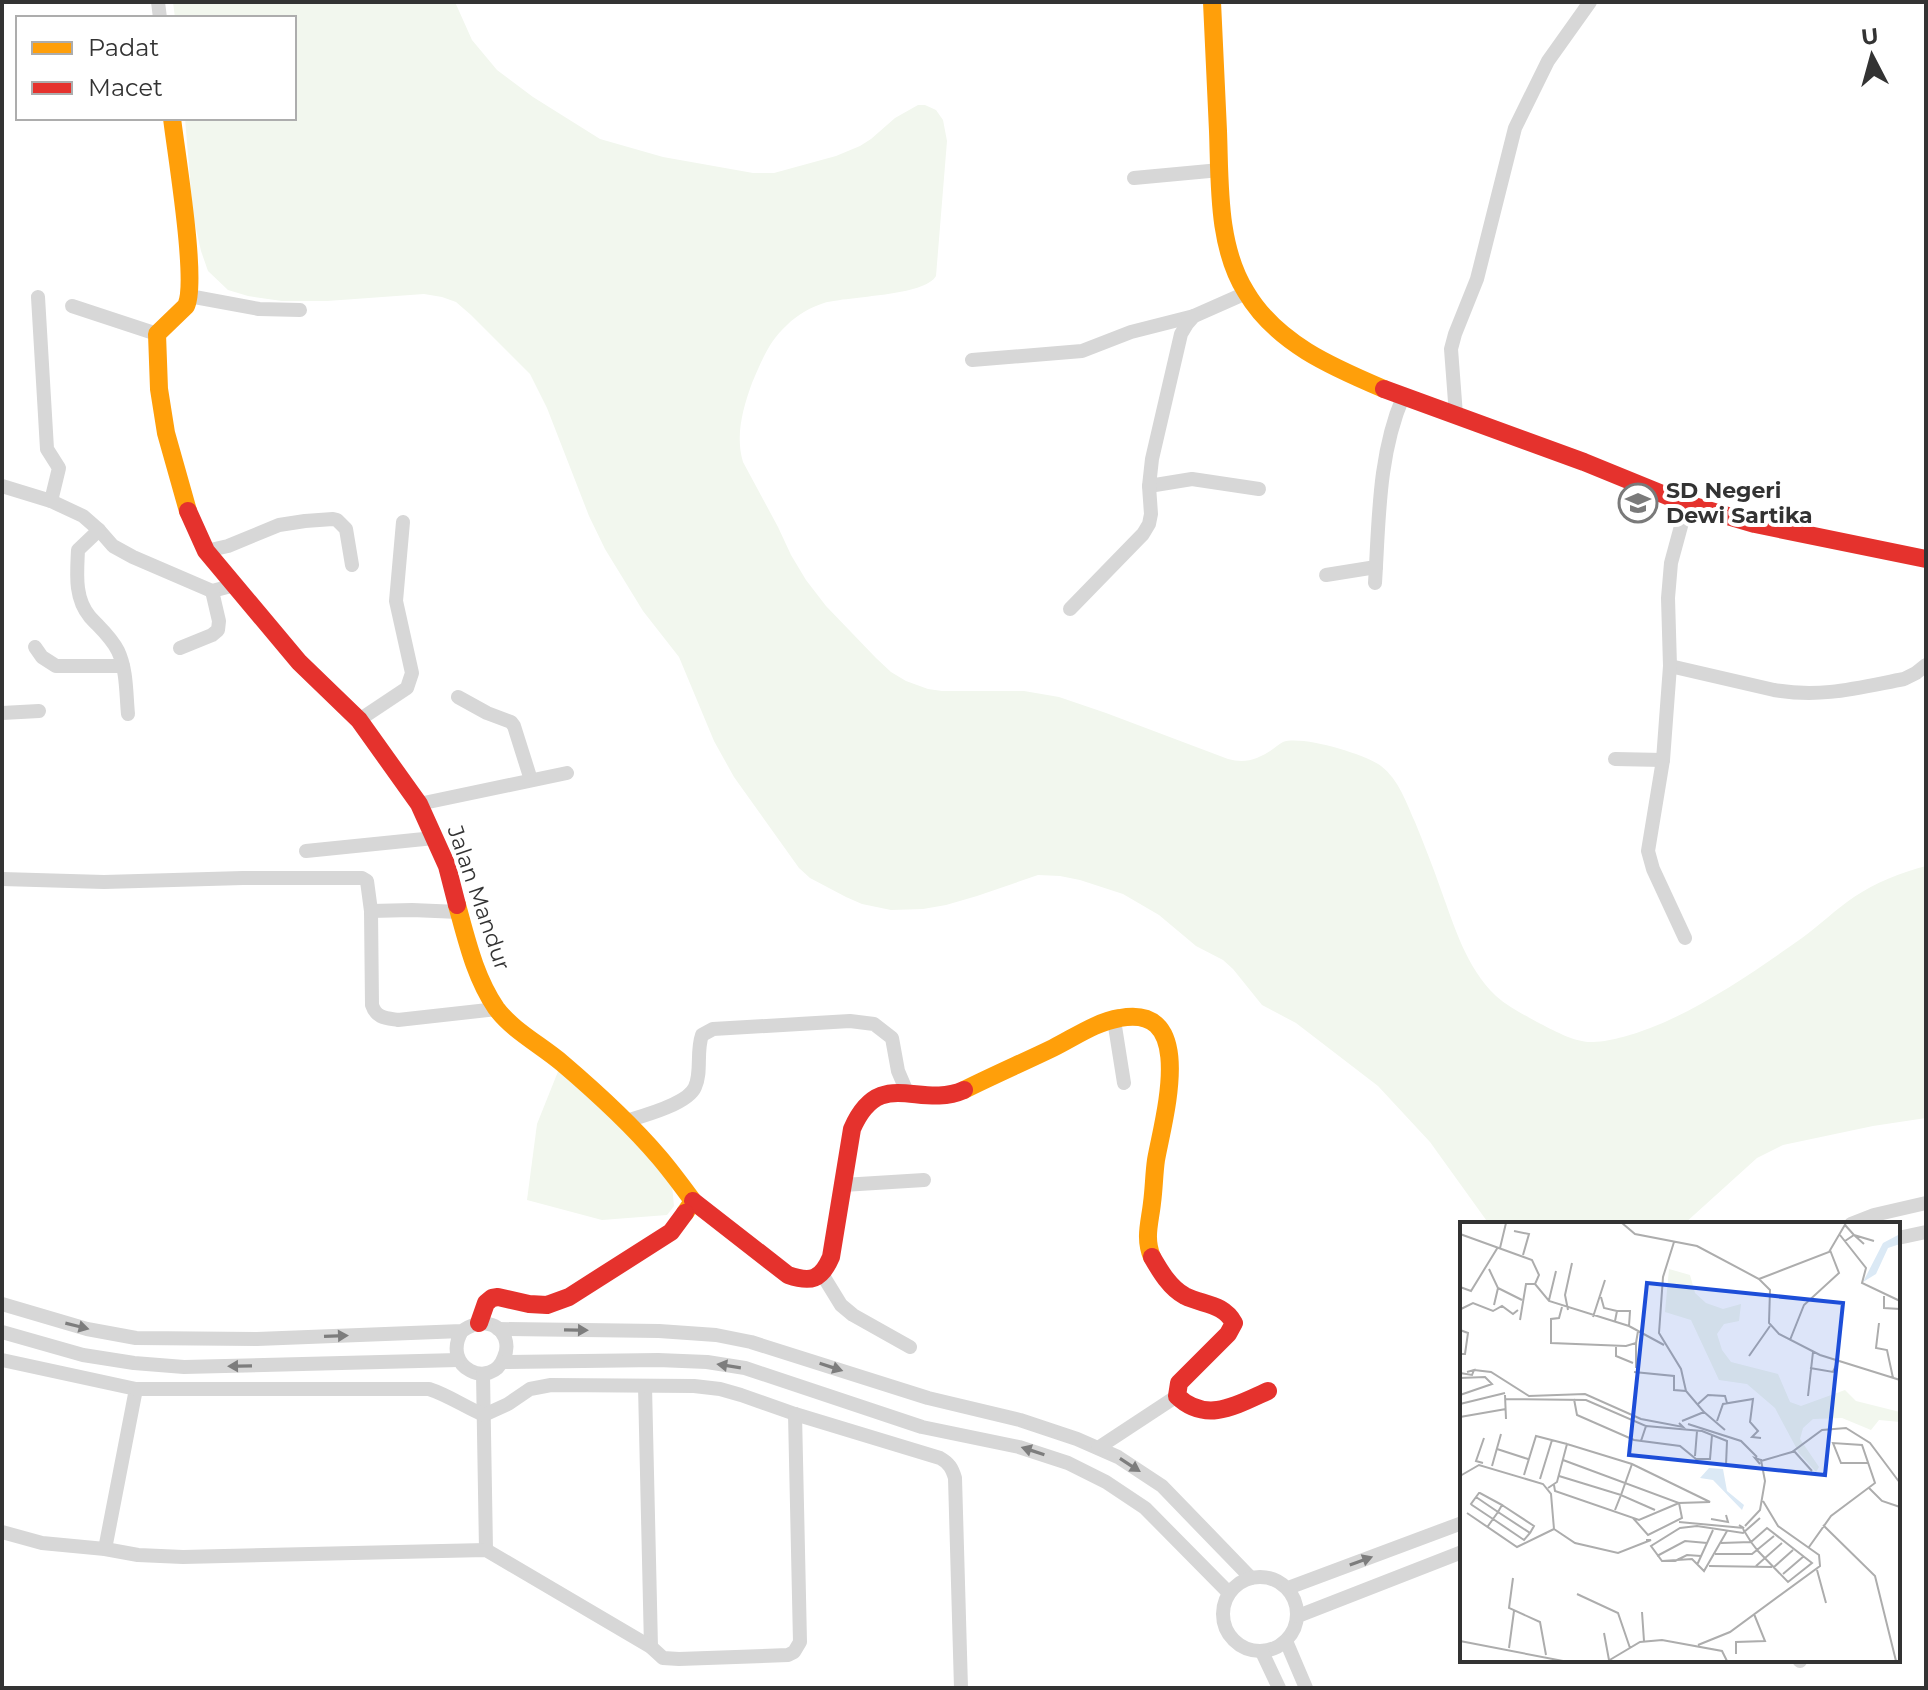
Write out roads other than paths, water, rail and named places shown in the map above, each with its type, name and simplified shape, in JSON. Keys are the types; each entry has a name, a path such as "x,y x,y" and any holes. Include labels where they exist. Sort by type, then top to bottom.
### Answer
{"street":[{"path":"1212,2 1221,199 1234,268 1246,293 1267,319 1309,354 1403,397 1584,462 1687,504 1755,524 1926,559"},
{"path":"1456,415 1451,349 1477,279 1515,128 1548,61 1590,2"},
{"path":"72,306 157,334 188,303 189,269 172,120"},
{"path":"1134,178 1220,170"},
{"path":"972,360 1082,351 1131,332 1194,316 1246,293"},
{"path":"189,296 259,309 300,310"},
{"path":"38,297 47,449 59,468 51,501"},
{"path":"1070,609 1143,534 1149,524 1152,459 1177,346 1194,316"},
{"name":"Jalan Mandur","path":"157,334 159,389 166,433 185,504 206,551 299,662 359,720 419,804 447,866 471,958 497,1009 626,1121 693,1201 788,1275 806,1280 822,1274"},
{"path":"1375,583 1383,469 1391,431 1403,397"},
{"path":"1149,486 1192,479 1259,489"},
{"path":"2,486 51,501 83,516 121,552 212,591 235,585"},
{"path":"1685,938 1653,869 1648,851 1663,760 1670,666 1670,571 1687,504"},
{"path":"206,551 228,546 279,525 333,519 346,529 352,565"},
{"path":"359,720 407,688 412,673 396,601 403,522"},
{"path":"99,530 78,550 79,596 90,616 113,643 123,666 128,714"},
{"path":"1326,575 1376,567"},
{"path":"180,648 218,630 212,591"},
{"path":"35,647 48,663 56,666 123,666"},
{"path":"1670,666 1774,690 1822,694 1904,679 1926,665"},
{"path":"458,697 511,722 531,780"},
{"path":"2,713 39,711"},
{"path":"1615,759 1663,760"},
{"path":"419,804 567,773"},
{"path":"306,851 434,838"},
{"path":"2,879 104,882 362,878 367,881 371,911 372,1005 377,1015 398,1020 497,1009"},
{"path":"371,911 459,912"},
{"path":"910,1347 853,1315 841,1305 822,1274 831,1257 856,1115 869,1100 895,1092 952,1095 1097,1025 1131,1016 1149,1018 1159,1025 1167,1041 1171,1070 1147,1244 1166,1278 1182,1295 1224,1310 1234,1323 1228,1334 1179,1383 1177,1396 1098,1448"},
{"path":"1114,1020 1124,1083"},
{"path":"626,1121 688,1096 696,1086 698,1046 702,1035 713,1029 850,1021 874,1024 892,1038 898,1071 907,1092"},
{"path":"843,1185 924,1180"},
{"path":"480,1328 505,1339 507,1351 503,1362 483,1374 465,1368 458,1360 457,1340 480,1328 486,1303 492,1298 547,1305 569,1297 671,1232 679,1225 693,1201"},
{"path":"1856,1222 1926,1203"},
{"path":"1900,1238 1926,1232"},
{"path":"2,1304 87,1329 136,1338 257,1339 480,1328 659,1331 739,1340 928,1398 1020,1420 1118,1457 1162,1486 1251,1578"},
{"path":"2,1332 83,1355 184,1367 458,1360"},
{"path":"2,1360 136,1389 429,1389 484,1415 530,1389 551,1385 694,1386 741,1395 940,1458 953,1469 961,1688"},
{"path":"503,1362 658,1360 707,1362 745,1368 922,1427 1019,1447 1068,1463 1106,1482 1145,1508 1229,1593"},
{"path":"483,1374 486,1550"},
{"path":"645,1386 651,1647"},
{"path":"105,1549 136,1389"},
{"path":"1177,1396 1188,1406 1203,1412 1223,1410 1268,1391"},
{"path":"2,1532 42,1543 138,1555 183,1557 486,1550 651,1647 663,1658 788,1655 798,1648 800,1642 795,1414"},
{"path":"1288,1588 1460,1524"},
{"path":"1298,1616 1460,1553"},
{"path":"1251,1578 1271,1578 1288,1588 1296,1601 1298,1616 1295,1630 1275,1649 1262,1652 1244,1649 1231,1638 1223,1622 1223,1607 1229,1593 1238,1583 1251,1578"},
{"path":"1286,1641 1306,1688"},
{"path":"1262,1652 1279,1688"}],"place":[{"name":"SD Negeri Dewi Sartika","path":"1638,503"}]}
